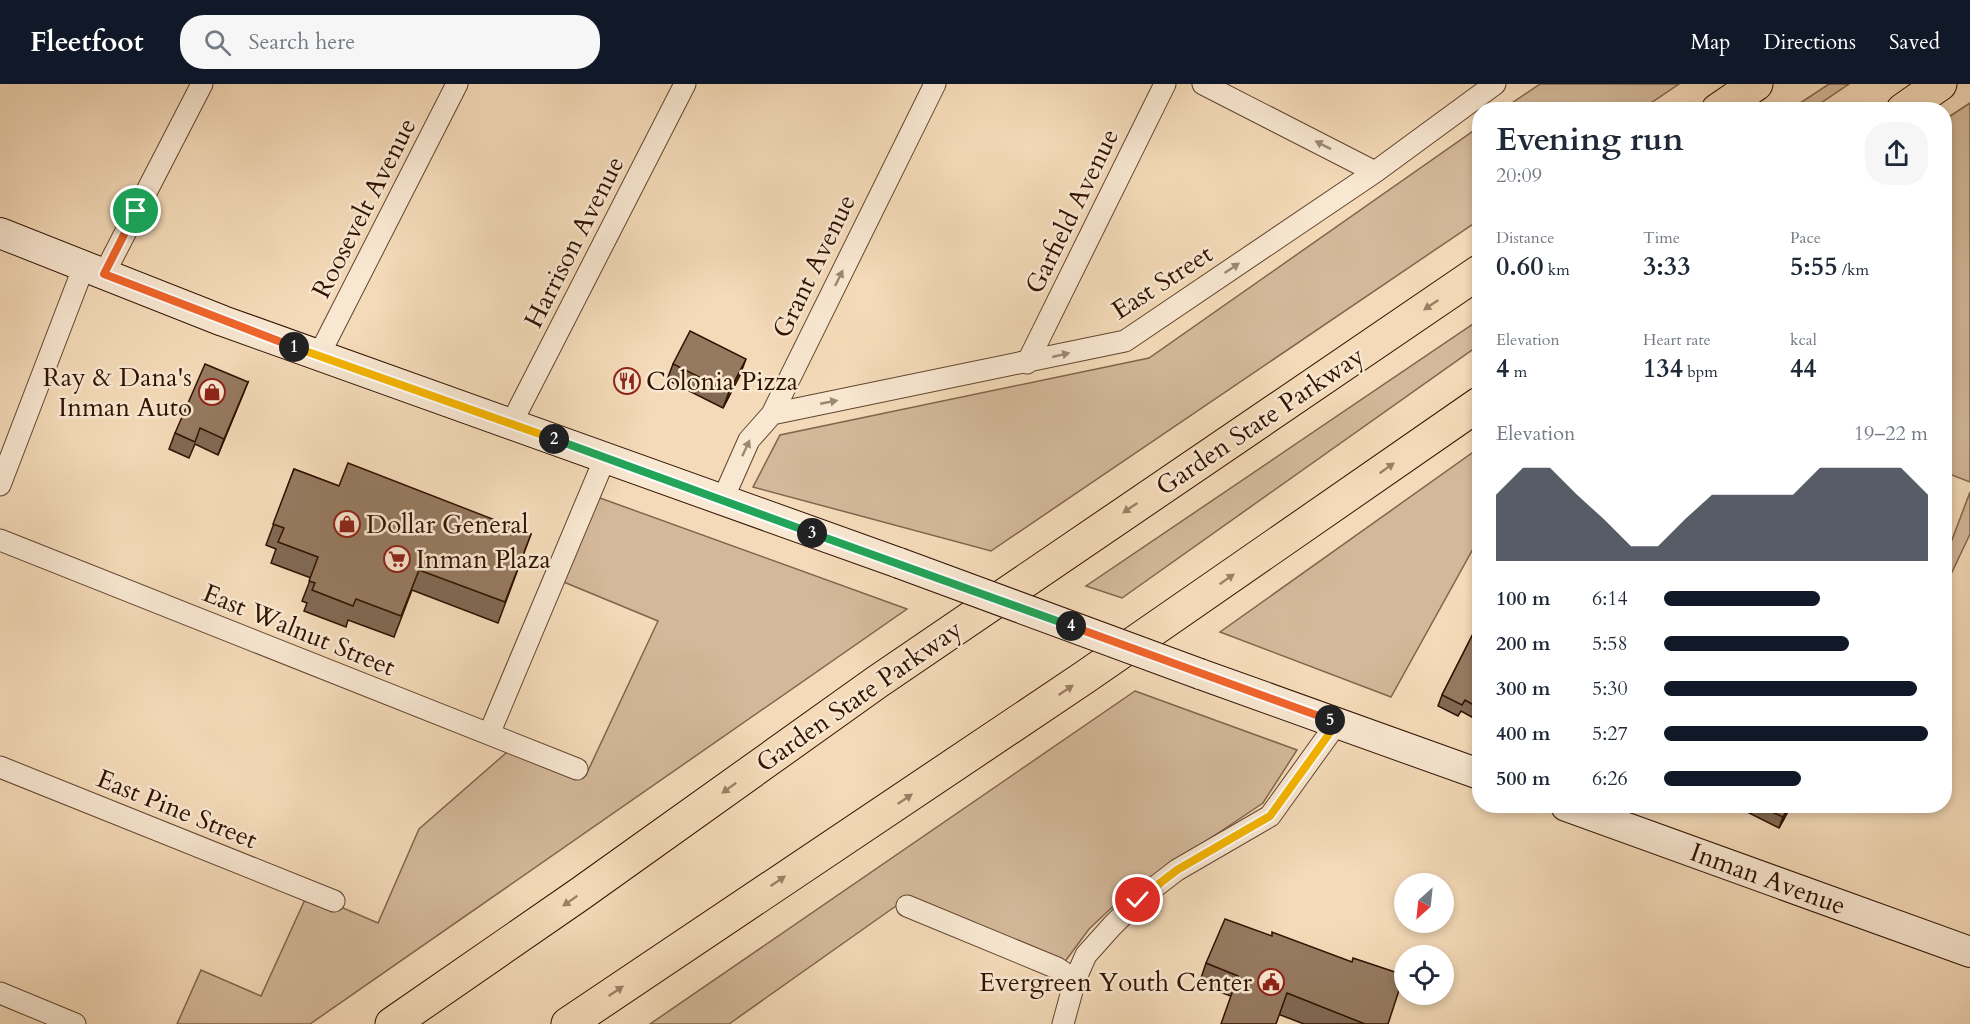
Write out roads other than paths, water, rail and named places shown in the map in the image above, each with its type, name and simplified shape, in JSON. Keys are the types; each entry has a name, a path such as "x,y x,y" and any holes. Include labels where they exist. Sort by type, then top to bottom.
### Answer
{"highway":[{"path":"1730,102 1756,84"},
{"path":"1914,102 1940,84"},
{"name":"Garden State Parkway","path":"392,1024 580,894 886,675 1472,277"},
{"path":"568,1024 1076,684 1472,409"}],"main road":[{"path":"0,233 319,356 1472,771"},
{"name":"Inman Avenue","path":"1585,813 1970,952"}],"street":[{"path":"0,485 94,270 202,84"},
{"name":"Roosevelt Avenue","path":"319,356 457,84"},
{"name":"Harrison Avenue","path":"511,424 685,84"},
{"name":"Grant Avenue","path":"722,501 749,440 772,414 935,84"},
{"name":"Garfield Avenue","path":"1027,363 1165,84"},
{"path":"1203,84 1375,172"},
{"name":"East Street","path":"772,414 1125,341 1375,172 1495,84"},
{"path":"489,734 605,458"},
{"name":"East Walnut Street","path":"0,540 577,769"},
{"path":"1063,1024 1075,980 1086,955 1138,900 1177,870 1270,816 1337,723"},
{"name":"East Pine Street","path":"0,767 334,901"},
{"path":"907,906 1057,968 1075,980"},
{"path":"0,993 75,1024"}],"place":[{"name":"Colonia Pizza","path":"627,381"},
{"name":"Ray & Dana's Inman Auto","path":"212,392"},
{"name":"Dollar General","path":"347,524"},
{"name":"Inman Plaza","path":"397,559"},
{"name":"Evergreen Youth Center","path":"1271,982"}]}
